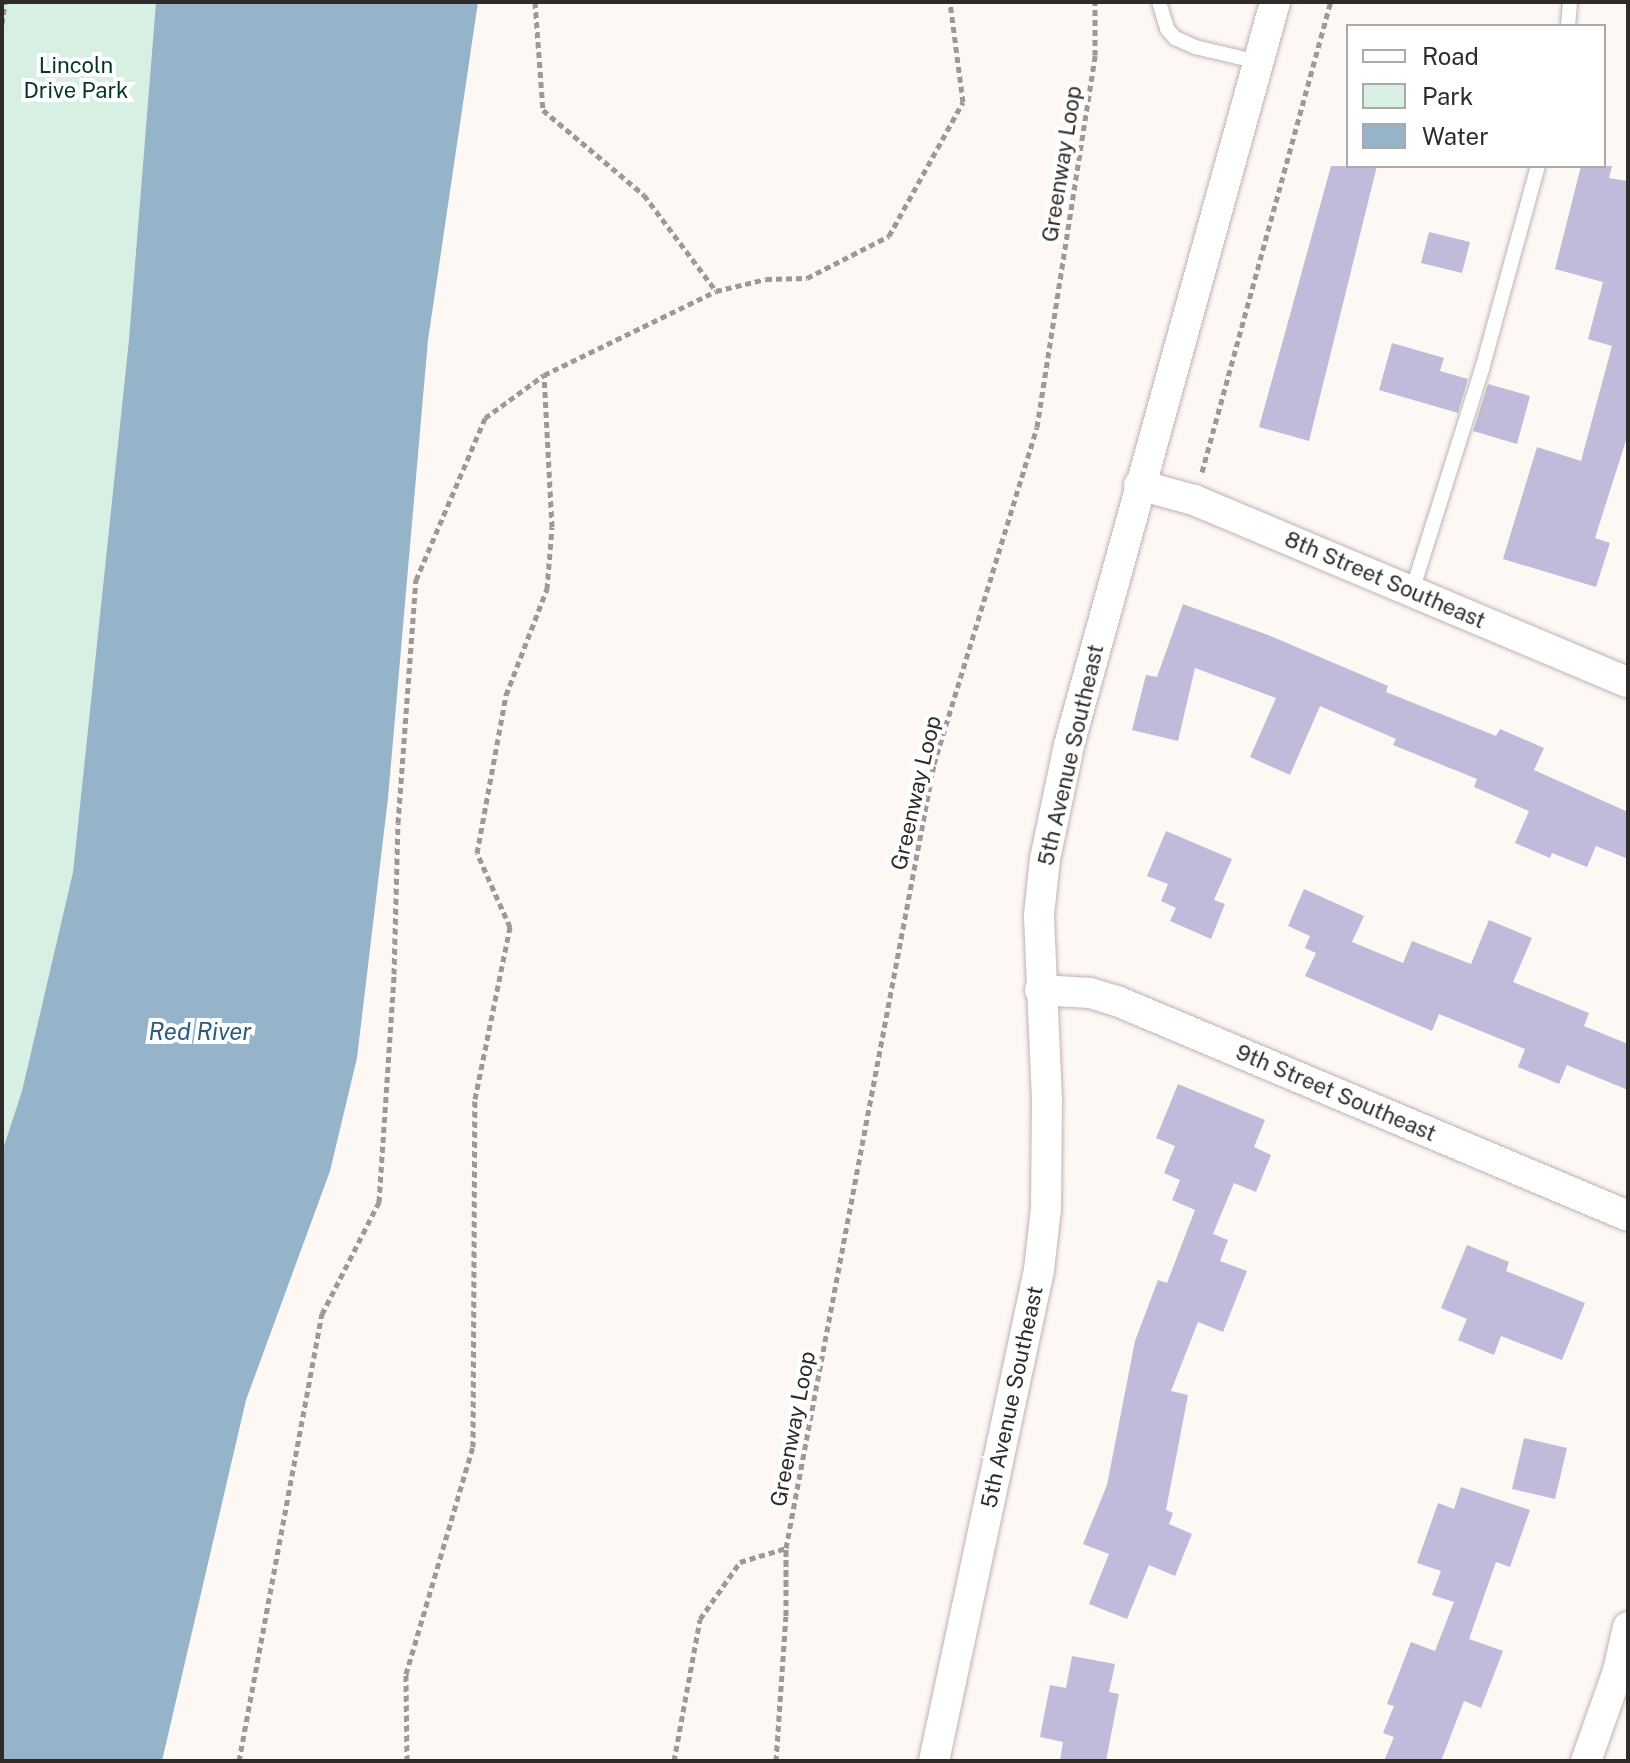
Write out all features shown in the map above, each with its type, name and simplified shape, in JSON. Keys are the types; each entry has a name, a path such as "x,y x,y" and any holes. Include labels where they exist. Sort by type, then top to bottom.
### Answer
{"street":[{"name":"5th Avenue Southeast","path":"934,1761 1039,1270 1046,1209 1047,1100 1039,915 1045,859 1069,745 1275,2"},
{"name":"8th Street Southeast","path":"1139,485 1194,500 1628,682"},
{"name":"9th Street Southeast","path":"1040,990 1090,993 1117,1001 1628,1216"},
{"path":"1586,1761 1618,1671 1628,1627"}],"lane":[{"path":"1159,2 1167,29 1175,38 1195,47 1258,62"},
{"path":"1568,24 1570,2"},
{"path":"1412,591 1482,369 1537,168"}],"path":[{"path":"2,24 5,2"},
{"path":"535,2 543,110 644,195 716,291"},
{"path":"239,1761 322,1314 379,1202 394,974 398,823 416,580 485,418 544,375 716,291 766,279 807,278 889,236 963,102 950,2"},
{"name":"Greenway Loop","path":"776,1761 784,1673 786,1548 934,764 1037,427 1095,55 1095,2"},
{"path":"1194,500 1331,2"},
{"path":"407,1761 406,1674 473,1447 475,1099 510,927 477,853 506,695 547,589 552,527 544,375"},
{"path":"674,1761 700,1619 740,1562 786,1548"}],"green space":[{"name":"Lincoln Drive Park","path":"2,2 156,2 129,339 73,872 22,1091 2,1152"}],"water":[{"name":"Red River","path":"156,2 478,2 428,340 388,798 357,1058 330,1171 246,1400 162,1761 2,1761 2,1152 22,1091 73,872 129,339"}],"building":[{"path":"1331,166 1377,168 1309,441 1259,427"},
{"path":"1612,166 1609,178 1628,181 1628,434 1595,538 1610,543 1596,587 1503,559 1537,447 1581,461 1612,346 1588,339 1603,282 1555,269 1580,168"},
{"path":"1429,232 1470,242 1462,273 1421,263"},
{"path":"1392,343 1444,358 1440,371 1468,379 1458,413 1379,390"},
{"path":"1488,384 1530,396 1517,444 1473,431"},
{"path":"1183,604 1268,635 1388,686 1386,692 1496,736 1500,729 1544,748 1534,770 1628,812 1628,859 1596,846 1587,867 1552,853 1550,858 1515,843 1529,811 1474,787 1477,779 1393,745 1396,739 1320,706 1290,775 1250,757 1276,698 1195,668 1178,741 1132,730 1146,675 1157,677"},
{"path":"1166,831 1232,859 1214,900 1225,904 1211,939 1170,921 1176,908 1161,901 1168,884 1147,876"},
{"path":"1304,889 1364,916 1352,942 1403,963 1412,941 1471,964 1489,920 1532,938 1513,982 1589,1013 1584,1026 1628,1044 1628,1090 1567,1065 1559,1084 1518,1067 1525,1049 1439,1014 1432,1031 1305,976 1316,953 1305,948 1310,936 1288,926"},
{"path":"1178,1084 1265,1120 1254,1147 1271,1155 1256,1192 1234,1183 1213,1234 1228,1240 1220,1261 1247,1271 1223,1332 1198,1322 1171,1391 1188,1395 1166,1510 1173,1513 1169,1524 1192,1534 1175,1576 1149,1565 1127,1619 1089,1604 1109,1554 1083,1544 1107,1485 1135,1341 1158,1280 1167,1283 1195,1210 1172,1200 1180,1180 1164,1173 1175,1146 1156,1138"},
{"path":"1467,1245 1509,1262 1506,1271 1585,1303 1562,1360 1501,1336 1494,1355 1458,1340 1467,1319 1441,1308"},
{"path":"1524,1438 1567,1448 1555,1499 1512,1489"},
{"path":"1461,1487 1530,1510 1510,1567 1496,1562 1469,1639 1503,1651 1481,1708 1464,1701 1441,1761 1384,1761 1394,1737 1383,1733 1394,1706 1387,1704 1411,1642 1435,1651 1454,1602 1432,1595 1441,1571 1417,1563 1438,1503 1454,1509"},
{"path":"1072,1656 1115,1664 1109,1692 1119,1694 1106,1761 1060,1761 1063,1742 1040,1737 1050,1685 1066,1688"}]}
